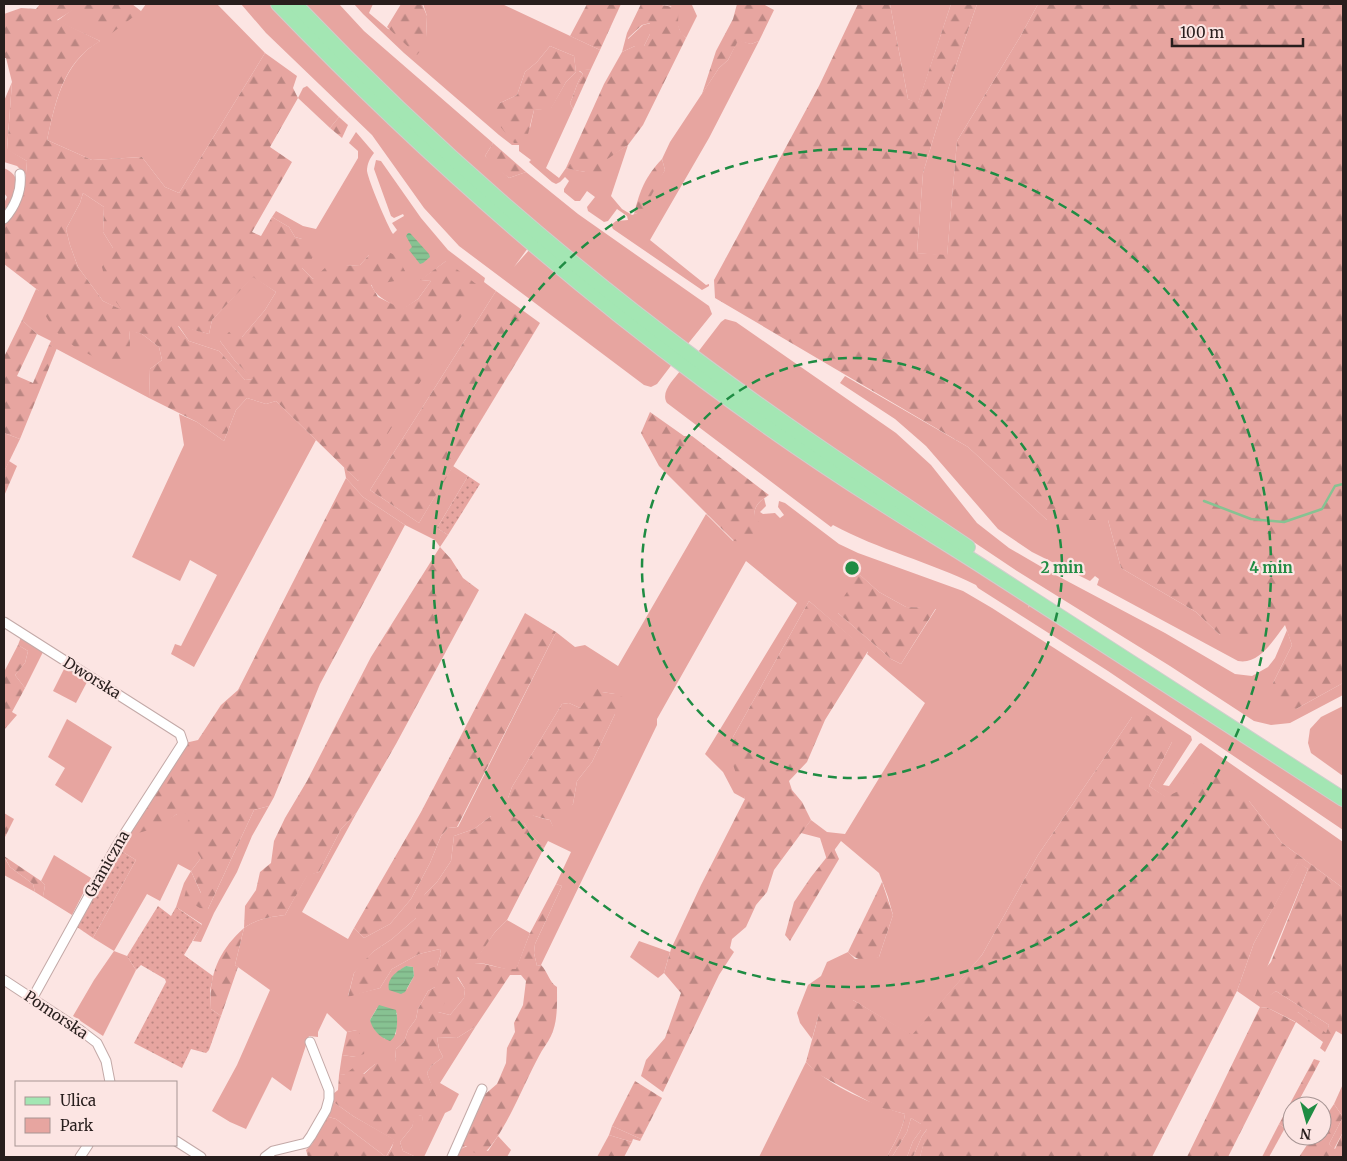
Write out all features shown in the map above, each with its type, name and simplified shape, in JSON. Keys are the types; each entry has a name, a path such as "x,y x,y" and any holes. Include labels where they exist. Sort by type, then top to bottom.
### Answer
{"main road":[{"path":"278,4 379,106 492,210 582,286 692,372 770,429 862,491 1000,577 1343,799"},
{"path":"295,4 365,75 475,178 582,269 690,354 811,441 997,566 1343,790"}],"street":[{"path":"4,219 14,205 20,190 20,174"},
{"name":"Dworska","path":"4,622 180,734"},
{"name":"Graniczna","path":"32,998 116,847 181,748 183,743 180,734"},
{"name":"Pomorska","path":"4,980 90,1036 97,1044 106,1061 110,1081"},
{"path":"265,1157 273,1151 306,1143 326,1110 329,1090 310,1042"},
{"path":"452,1157 482,1089"},
{"path":"178,1142 201,1157"},
{"path":"80,1157 87,1146"}],"green space":[{"path":"40,4 132,4 141,11 108,36 73,10 57,20 100,41 86,51 69,72 59,93 47,140 92,160 142,157 165,187 179,193 265,53 297,76 293,88 298,98 270,147 292,162 252,232 261,236 272,217 289,227 295,237 302,239 309,234 316,239 314,256 302,268 313,279 326,267 360,265 369,255 382,249 397,256 405,271 401,280 371,285 378,297 402,309 418,299 431,281 420,280 446,261 480,287 358,481 276,401 266,404 247,398 236,410 224,441 197,422 149,398 150,369 162,360 159,347 142,334 129,331 129,352 123,372 75,347 55,331 37,302 39,291 4,264 4,220 20,200 27,161 7,150 12,82 6,58 4,58 4,14 21,8 36,9","holes":["83,193 104,207 103,232 113,248 102,267 108,291 122,310 103,301 78,267 70,245 66,229 80,203","253,277 276,292 265,310 242,337 229,332 220,341 235,361 253,379 245,380 219,351 189,341 178,326 209,334 212,320"]},
{"path":"146,4 217,4 265,53 179,193 165,187 142,157 92,160 47,140 59,94 69,72 86,51 100,41 57,21 73,9 141,11"},
{"path":"241,4 270,4 307,43 445,176 528,248 514,267 530,249 673,363 657,384 651,387 644,385 459,246 424,208 372,135 266,33"},
{"path":"303,4 339,4 364,31 493,143 485,156 509,178 526,172 578,214 709,306 712,314 687,345 582,261 505,196 412,111"},
{"path":"354,4 373,4 369,13 388,29 426,37 427,16 423,4 502,4 600,50 591,69 579,71 583,74 570,103 573,109 546,168 559,178 566,168 585,172 628,145 611,196 622,209 632,215 637,213 665,170 662,159 670,142 719,68 728,60 738,40 751,44 759,41 709,138 650,240 706,285 709,284 709,286 702,290 613,229 611,225 616,221 628,220 627,216 617,209 608,221 604,222 588,211 587,207 595,197 587,191 580,201 575,201 564,192 569,181 565,177 556,184 552,182 529,162 531,160 519,151 519,145 512,145 499,135 404,53","holes":["550,46 574,56 576,72 566,82 551,108 534,110 530,128 500,103 517,95 525,72 537,62"]},
{"path":"401,4 422,4 427,16 426,37 430,39 417,55 387,27"},
{"path":"587,4 621,4 600,50 570,36"},
{"path":"641,4 656,4 679,8 679,28 686,38 643,125 628,145 606,160 603,172 598,173 566,168 604,84 622,52 635,46 644,46 650,34 650,23 642,25 627,39 627,33"},
{"path":"656,4 693,4 697,16 686,38 681,34 671,6"},
{"path":"737,4 763,4 774,10 759,41 751,44 738,41 728,60 719,68 702,94 716,51 733,19"},
{"path":"858,4 890,4 908,99 918,103 951,4 977,4 950,83 923,173 917,253 947,255 957,141 1038,4 1343,4 1343,683 1296,709 1274,700 1273,683 1292,645 1285,625 1263,626 1247,644 1220,635 1196,612 1121,568 1108,520 1047,520 968,447 715,298 714,280 819,86"},
{"path":"890,4 951,4 918,104 908,99"},
{"path":"977,4 1038,4 957,141 947,256 917,253 923,173 950,83"},
{"path":"651,23 650,34 644,46 635,46 622,52 627,33 628,39 643,25"},
{"path":"550,46 574,56 576,72 566,82 551,109 534,110 527,138 520,143 514,143 489,113 500,103 517,95 525,72 537,62"},
{"path":"591,69 573,109 570,103 583,74 579,70"},
{"path":"12,82 7,149 27,161 26,175 17,166 4,162 4,101"},
{"path":"307,86 339,117 330,128 298,98 303,88"},
{"path":"339,117 348,125 342,138 330,128"},
{"path":"356,132 374,153 369,161 367,171 378,203 393,234 397,230 392,223 404,216 403,214 394,218 391,216 374,169 376,160 381,161 421,218 448,250 485,278 484,282 496,291 370,490 419,523 453,466 468,476 437,528 448,535 440,547 435,540 405,525 363,497 346,478 344,467 358,481 446,261 421,280 431,281 418,299 402,310 383,299 373,289 370,277 369,255 360,265 346,266 313,279 302,268 302,239 295,237 289,227 272,217 276,211 303,226 316,229 358,158 358,151 349,143"},
{"path":"493,143 526,172 509,178 491,164 485,156"},
{"path":"662,159 665,170 643,211 634,214 644,184"},
{"path":"4,168 11,172 17,182 14,194 4,211 4,203 7,197 4,193"},
{"path":"83,193 104,207 103,232 113,248 123,311 103,301 78,267 70,245 66,229 80,203"},
{"path":"253,276 276,292 265,310 242,337 220,341 235,361 254,379 245,380 219,351 189,341 178,325 209,334 212,320"},
{"path":"36,289 130,342 129,330 142,334 159,347 162,360 150,369 149,398 49,345 51,341 37,334 22,320"},
{"path":"496,291 540,323 419,523 370,490"},
{"path":"725,319 736,322 896,433 931,465 977,523 1009,548 1165,633 1235,674 1252,676 1268,667 1275,658 1287,630 1292,645 1273,683 1296,709 1343,683 1343,695 1290,723 1271,725 1254,721 1170,666 1017,571 763,401 698,352"},
{"path":"22,320 37,334 17,376 33,383 49,345 57,348 20,439 4,433 4,357"},
{"path":"681,370 1030,603 1028,608 1031,604 1343,805 1343,830 1108,671 976,585 941,569 868,542 833,525 831,527 667,403 665,394"},
{"path":"845,376 968,447 1047,520 1108,520 1121,568 1196,612 1220,635 1263,625 1285,625 1271,644 1259,655 1246,661 1238,661 1097,585 1099,579 1095,576 1090,581 1032,552 998,529 926,446 895,419 840,383"},
{"path":"247,398 266,404 276,401 316,440 194,667 171,654 175,644 181,646 217,575 190,560 180,581 132,557 184,445 179,414 197,422 224,441 236,410"},
{"path":"650,412 684,436 692,436 769,495 756,507 754,517 760,523 748,542 734,541 659,466 641,433"},
{"path":"4,433 20,439 4,472"},
{"path":"9,461 17,466 4,496 4,472"},
{"path":"468,476 480,484 448,535 437,528"},
{"path":"346,478 363,497 405,525 320,684 274,797 269,806 254,810 208,909 200,908 184,899 186,890 201,893 191,871 201,858 186,832 188,821 192,814 177,814 159,827 128,836 128,831 185,743 198,740 221,705 238,690"},
{"path":"764,498 766,506 760,512 763,514 775,513 780,518 784,515 778,507 779,501 785,503 839,544 858,553 963,591 1191,736 1192,740 1163,785 1169,786 1201,743 1343,842 1343,888 1282,843 1249,801 1165,797 1149,786 1172,742 1132,717 1038,855 982,955 912,1036 853,1000 819,1014 812,1039 800,1023 797,1013 808,985 821,976 827,962 848,952 855,959 879,957 893,915 879,873 841,841 827,860 820,838 801,833 811,820 827,832 845,834 925,703 867,654 868,652 809,601 733,737 745,799 734,793 723,772 705,754 797,603 746,561 657,719 657,725 541,965 537,966 534,953 535,944 562,886 556,884 571,852 548,841 544,848 531,835 524,823 491,816 474,829 454,836 451,861 437,882 425,894 416,918 392,939 374,951 354,973 348,996 380,988 392,969 419,954 440,949 441,954 437,966 457,977 465,989 464,998 450,1015 438,1012 435,987 428,991 404,1042 396,1049 395,1062 375,1064 363,1074 339,1075 342,1055 356,1057 357,1030 347,1032 327,1013 318,1032 318,1037 309,1036 291,1091 272,1077 246,1129 212,1111 237,1065 270,990 235,965 244,928 259,920 285,915 307,875 319,872 341,829 357,812 302,912 348,939 354,928 364,938 390,924 411,899 430,863 441,836 448,828 458,827 556,632 575,647 585,645 618,666 706,514 733,541 754,517 755,509","holes":["860,575 879,592 906,607 936,609 901,664 891,659 838,613","602,692 615,694 615,714 592,762 577,781 573,804 553,826 550,820 527,812 508,798 512,787 562,704 569,703 580,708","406,966 413,967 414,976 407,989 399,971","377,1008 397,1013 396,1034 385,1039 376,1031 370,1020"]},
{"path":"440,547 451,559 463,578 479,590 396,744 357,812 341,829 319,872 307,876 285,915 259,920 244,928 245,906 256,890 260,872 271,863 274,841 285,818 307,781 371,657"},
{"path":"859,574 879,592 906,607 936,608 901,664 891,659 838,613 837,607"},
{"path":"809,601 868,651 825,720 807,762 789,781 792,790 802,802 811,820 774,870 767,892 756,905 746,927 732,939 730,948 734,952 719,975 663,1092 641,1076 646,1060 665,1038 681,993 664,973 671,949 745,799 731,759 733,737"},
{"path":"525,613 556,632 457,827 448,828 441,836 430,863 411,899 390,924 364,938 354,928 421,812"},
{"path":"21,637 43,652 25,688 15,675 25,663 28,651 18,645"},
{"path":"18,645 28,651 25,663 15,675 25,688 12,712 17,715 4,730 4,672"},
{"path":"65,667 87,682 76,703 53,691"},
{"path":"595,687 602,692 615,694 633,701 634,712 615,714 592,762 577,781 573,804 562,822 553,827 550,820 507,809 512,787 562,704 569,703 580,708"},
{"path":"1343,706 1343,776 1311,753 1308,743 1310,729 1321,717"},
{"path":"1144,714 1175,728 1172,742 1149,786 1166,797 1216,773 1249,801 1282,843 1343,888 1343,1035 1336,1031 1325,1052 1320,1048 1323,1042 1296,1022 1228,1157 1187,1157 1260,1007 1268,1008 1295,1022 1298,1012 1326,1033 1329,1025 1276,991 1261,1002 1255,996 1265,969 1271,962 1308,869 1298,863 1254,943 1237,991 1152,1157 920,1157 927,1129 913,1157 907,1157 913,1141 921,1130 921,1124 911,1118 907,1132 892,1157 887,1157 900,1131 905,1114 879,1107 818,1074 806,1062 819,1014 828,995 853,1000 912,1035 982,955 1038,855 1132,717"},
{"path":"67,719 112,747 82,803 55,785 65,768 48,757"},
{"path":"269,806 252,836 237,872 214,913 201,942 193,941 202,924 176,907 184,883 191,871 208,909 254,810"},
{"path":"4,813 14,819 4,839"},
{"path":"177,814 193,814 201,858 191,871 178,864 160,901 147,894 114,951 93,938 136,860 118,849 128,836"},
{"path":"491,816 512,816 524,823 531,835 544,848 507,920 495,932 474,963 516,969 530,933 556,884 562,886 535,944 534,953 537,966 541,965 557,987 555,1024 550,1039 540,1053 513,1110 497,1138 481,1156 466,1146 458,1150 483,1096 497,1084 506,1063 507,1048 515,1032 514,1023 523,1005 526,981 521,975 510,975 476,1026 457,1038 437,1037 439,1049 443,1057 431,1066 427,1073 440,1106 440,1119 433,1128 423,1126 422,1116 416,1115 412,1127 400,1142 403,1151 416,1157 386,1157 394,1140 353,1116 332,1101 333,1094 338,1090 339,1075 344,1075 353,1068 364,1074 375,1064 387,1059 395,1062 396,1049 404,1042 428,991 435,987 428,969 437,966 441,954 440,949 419,954 392,969 380,988 348,997 354,973 374,951 392,939 416,918 416,907 437,882 451,861 454,836 474,829","holes":["458,977 465,989 464,998 450,1015 438,1012 445,1003 445,989 437,987 448,985"]},
{"path":"834,848 839,859 790,941 785,935 794,902"},
{"path":"118,849 136,860 93,938 77,927"},
{"path":"54,855 91,878 72,915 43,897 45,885 41,881"},
{"path":"4,856 45,885 43,897 35,892 33,884 10,867"},
{"path":"4,857 10,867 33,884 35,892 4,875"},
{"path":"1298,862 1308,869 1261,982 1270,995 1276,991 1329,1025 1326,1034 1298,1012 1296,1022 1268,1008 1260,1007 1237,991 1254,943"},
{"path":"882,882 893,915 879,957 870,960 859,959 848,952"},
{"path":"158,906 171,916 176,907 202,925 184,955 213,976 210,991 211,1009 221,1016 209,1050 206,1053 191,1049 182,1068 134,1043 166,982 165,979 141,965 136,970 127,956"},
{"path":"507,920 530,933 516,970 473,963 495,932"},
{"path":"244,928 235,965 238,967 221,1016 211,1009 211,986 217,964 222,955 235,936"},
{"path":"639,941 670,952 664,973 658,978 630,957"},
{"path":"114,951 127,956 136,970 103,1036 73,1016"},
{"path":"476,1026 440,1083 459,1094 451,1110 445,1113 424,1157 416,1157 403,1151 400,1142 412,1127 415,1114 422,1116 424,1126 432,1087 427,1073 431,1066 443,1057 439,1049 437,1037 457,1038"},
{"path":"357,1030 367,1043 364,1054 356,1057 342,1055 347,1032"},
{"path":"1314,1059 1320,1061 1301,1096 1294,1096"},
{"path":"806,1062 827,1079 852,1094 905,1114 900,1131 887,1157 759,1157"},
{"path":"635,1081 662,1098 641,1139 612,1126"},
{"path":"1343,1084 1343,1117 1334,1104"},
{"path":"332,1101 353,1116 395,1140 386,1157 336,1119 325,1116"},
{"path":"1334,1104 1343,1117 1332,1138 1332,1107"},
{"path":"325,1116 336,1119 386,1157 308,1157 306,1150 312,1144"},
{"path":"1343,1117 1343,1132 1334,1149 1331,1146 1332,1138"},
{"path":"911,1118 921,1124 921,1130 913,1141 907,1157 892,1157 907,1132"},
{"path":"1279,1124 1282,1126 1282,1133 1269,1157 1262,1157"},
{"path":"612,1126 641,1139 640,1141 633,1139 632,1142 609,1135"},
{"path":"928,1128 920,1157 913,1157 922,1136"},
{"path":"1343,1132 1343,1157 1299,1157 1306,1146 1331,1146 1335,1149"},
{"path":"609,1135 632,1142 624,1157 597,1157"},
{"path":"498,1136 511,1150 507,1157 455,1157 465,1147 488,1151"}],"shaded area":[{"path":"408,233 429,254 430,257 423,263 420,264 409,250 412,247 406,236"},
{"path":"406,966 413,967 414,976 405,992 401,994 389,990 388,986 391,979"},
{"path":"379,1005 396,1010 396,1031 393,1039 390,1041 386,1040 375,1030 370,1020"}],"waterway":[{"path":"1204,501 1251,519 1284,522 1322,509 1335,486 1343,484"}]}
